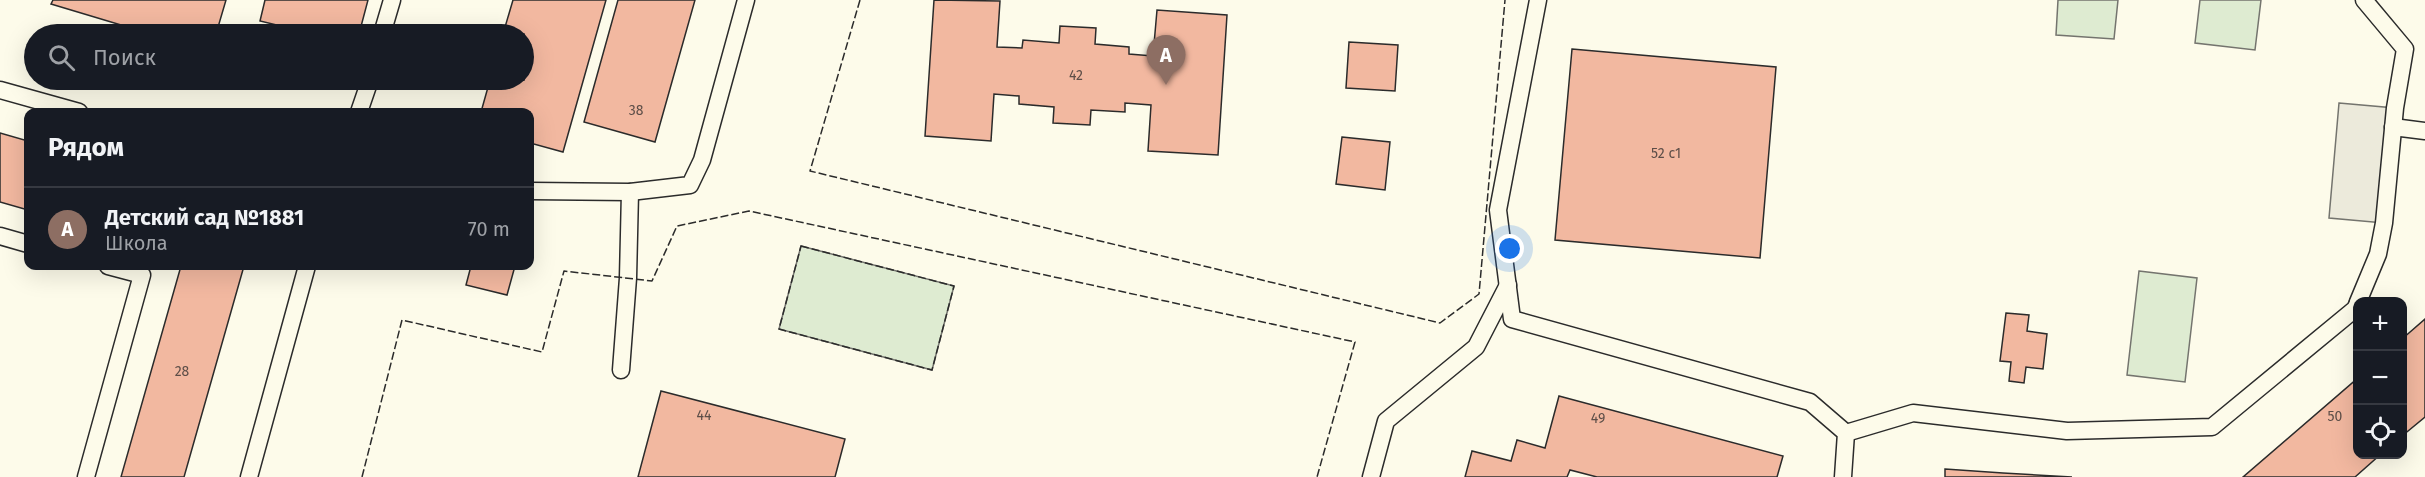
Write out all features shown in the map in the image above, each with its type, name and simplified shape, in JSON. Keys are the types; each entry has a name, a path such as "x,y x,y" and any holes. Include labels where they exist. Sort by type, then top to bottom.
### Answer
{"lane":[{"path":"385,24 392,0"},
{"path":"534,191 630,192 690,185 702,160 746,0"},
{"path":"1538,0 1498,210 1512,319 1810,402 1846,433"},
{"path":"2360,297 2378,254 2384,223 2393,127 2405,49 2364,0"},
{"path":"0,90 65,108"},
{"path":"360,108 367,90"},
{"path":"2393,127 2425,131"},
{"path":"621,370 628,278 630,192"},
{"path":"0,236 24,243"},
{"path":"87,477 142,275 123,270"},
{"path":"249,477 306,270"},
{"path":"1371,477 1386,421 1476,347 1508,285"},
{"path":"1846,433 1913,413 2067,431 2212,427 2353,311"},
{"path":"1843,477 1846,433"}],"green space":[{"path":"2058,0 2118,0 2114,39 2056,35"},
{"path":"2200,0 2261,0 2255,50 2195,43"},
{"path":"801,246 954,286 932,370 779,329"},
{"path":"2139,271 2197,278 2185,382 2127,375"}],"shaded area":[{"path":"2339,103 2395,108 2384,223 2329,218"}],"building":[{"path":"53,0 226,0 219,24 118,24 51,4"},
{"path":"265,0 368,0 362,24 272,24 260,21"},
{"path":"513,0 606,0 563,152 534,144 534,108 482,108 487,90 534,90 534,24 506,24"},
{"path":"618,0 695,0 655,142 584,122"},
{"path":"934,0 1000,1 997,47 1022,48 1023,40 1059,43 1060,26 1096,28 1095,44 1129,47 1129,54 1153,56 1157,10 1227,15 1218,155 1148,151 1151,105 1125,103 1125,112 1091,110 1090,125 1053,123 1054,107 1019,104 1019,96 994,94 991,141 925,136"},
{"path":"1349,42 1398,45 1395,91 1346,88"},
{"path":"1572,49 1776,67 1760,258 1555,240"},
{"path":"0,133 24,140 24,209 0,202"},
{"path":"1342,137 1390,142 1385,190 1336,184"},
{"path":"180,270 243,270 184,477 121,477"},
{"path":"470,270 514,270 507,295 466,285"},
{"path":"2006,313 2029,315 2027,331 2047,334 2043,369 2026,367 2024,383 2009,381 2011,362 2000,361"},
{"path":"2425,319 2425,417 2407,432 2407,351 2407,335"},
{"path":"2353,382 2353,459 2375,459 2355,477 2243,477"},
{"path":"661,391 845,439 835,477 638,477"},
{"path":"1559,396 1783,456 1777,477 1597,477 1570,470 1567,477 1465,477 1472,451 1511,461 1517,440 1545,448"},
{"path":"1945,469 2003,473 2072,477 1945,477"}],"fence":[{"path":"860,0 810,171 1440,323 1479,294 1505,0"},
{"path":"362,477 402,320 542,352 564,271 652,281 677,226 749,211 1355,342 1317,477"},
{"path":"801,246 954,286 932,370 779,329 801,246"}],"place":[{"name":"Детский сад №1881","path":"1166,85"}]}
